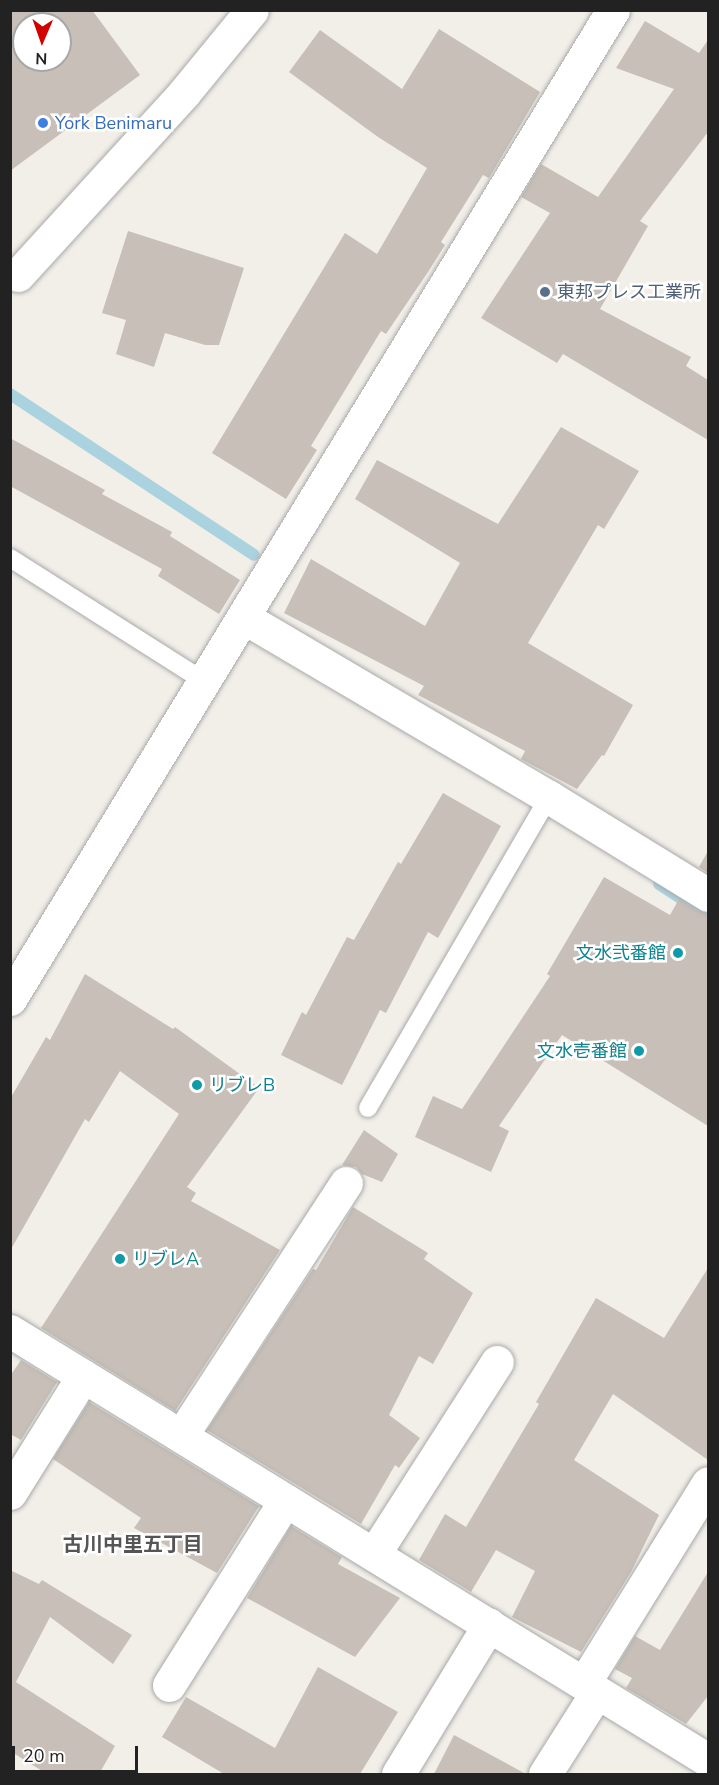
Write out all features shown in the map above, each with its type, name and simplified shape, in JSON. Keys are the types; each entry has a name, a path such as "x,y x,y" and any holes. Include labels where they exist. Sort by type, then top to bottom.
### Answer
{"street":[{"path":"18,275 184,93 252,10"},
{"path":"10,999 613,10"},
{"path":"243,617 549,797 708,895"},
{"path":"181,1437 346,1184"},
{"path":"10,1332 708,1760"},
{"path":"374,1554 497,1362"},
{"path":"10,1494 83,1376"},
{"path":"545,1774 590,1687 708,1483"},
{"path":"169,1685 285,1501"},
{"path":"398,1774 489,1625"}],"lane":[{"path":"10,558 204,681"},
{"path":"368,1108 549,797"}],"building":[{"name":"York Benimaru","path":"10,10 92,10 140,75 10,171"},
{"path":"645,21 699,53 708,40 708,132 640,221 648,226 600,309 691,357 686,366 708,380 708,440 563,354 557,363 481,318 550,213 521,197 541,164 598,197 674,89 616,68"},
{"path":"439,29 540,92 489,178 483,175 441,242 445,245 428,272 386,334 381,331 311,446 317,450 286,499 212,453 345,233 377,254 427,168 378,137 289,72 320,30 402,89"},
{"path":"128,231 244,268 219,345 205,345 165,333 154,367 116,354 126,320 102,313"},
{"path":"561,427 639,471 604,529 598,525 528,643 633,705 604,756 602,755 577,789 521,759 525,751 418,695 424,686 284,613 311,559 425,626 460,563 355,499 377,460 498,524"},
{"path":"10,438 105,490 102,494 172,532 170,536 240,580 219,614 158,576 162,569 10,486"},
{"path":"443,793 501,826 438,938 428,932 386,1013 380,1010 342,1085 281,1055 302,1012 306,1015 347,937 354,940 398,862 401,864"},
{"path":"708,851 708,873 699,867"},
{"path":"604,877 670,915 679,899 698,911 708,914 708,1126 562,1035 499,1126 509,1131 491,1172 415,1137 433,1096 462,1109 550,976 547,974"},
{"path":"85,974 173,1029 175,1027 259,1088 187,1187 196,1193 191,1201 280,1250 175,1411 41,1328 179,1114 120,1071 89,1122 85,1119 10,1251 10,1099 46,1037 50,1040"},
{"path":"364,1130 398,1154 382,1182 362,1174 356,1167 342,1165"},
{"path":"353,1207 428,1253 424,1259 473,1293 433,1364 419,1356 389,1415 420,1438 399,1468 395,1465 361,1524 207,1430 313,1269 316,1270"},
{"path":"708,1268 708,1460 613,1394 574,1460 659,1515 631,1572 581,1652 512,1617 535,1571 496,1550 471,1592 419,1560 445,1514 466,1527 539,1404 536,1402 596,1298 664,1338"},
{"path":"21,1360 57,1382 21,1440 10,1434 10,1376"},
{"path":"89,1402 259,1506 217,1573 134,1528 141,1518 53,1459"},
{"path":"291,1526 342,1557 338,1564 400,1598 355,1657 247,1598"},
{"path":"10,1570 39,1584 42,1580 132,1635 113,1664 50,1617 16,1682 115,1746 99,1774 47,1774 10,1751"},
{"path":"708,1572 708,1696 686,1724 626,1688 632,1678 615,1669 635,1636 660,1650"},
{"path":"318,1667 398,1712 360,1774 224,1774 162,1737 186,1697 275,1748"},
{"path":"454,1735 526,1774 434,1774"}],"waterway":[{"path":"10,394 254,555"},
{"path":"659,884 708,916"}],"place":[{"name":"York Benimaru","path":"43,123"},
{"name":"東邦プレス工業所","path":"545,292"},
{"name":"文水弐番館","path":"678,953"},
{"name":"文水壱番館","path":"639,1051"},
{"name":"リブレB","path":"197,1085"},
{"name":"リブレA","path":"120,1259"}],"district":[{"name":"古川中里五丁目","path":"133,1544"}]}
